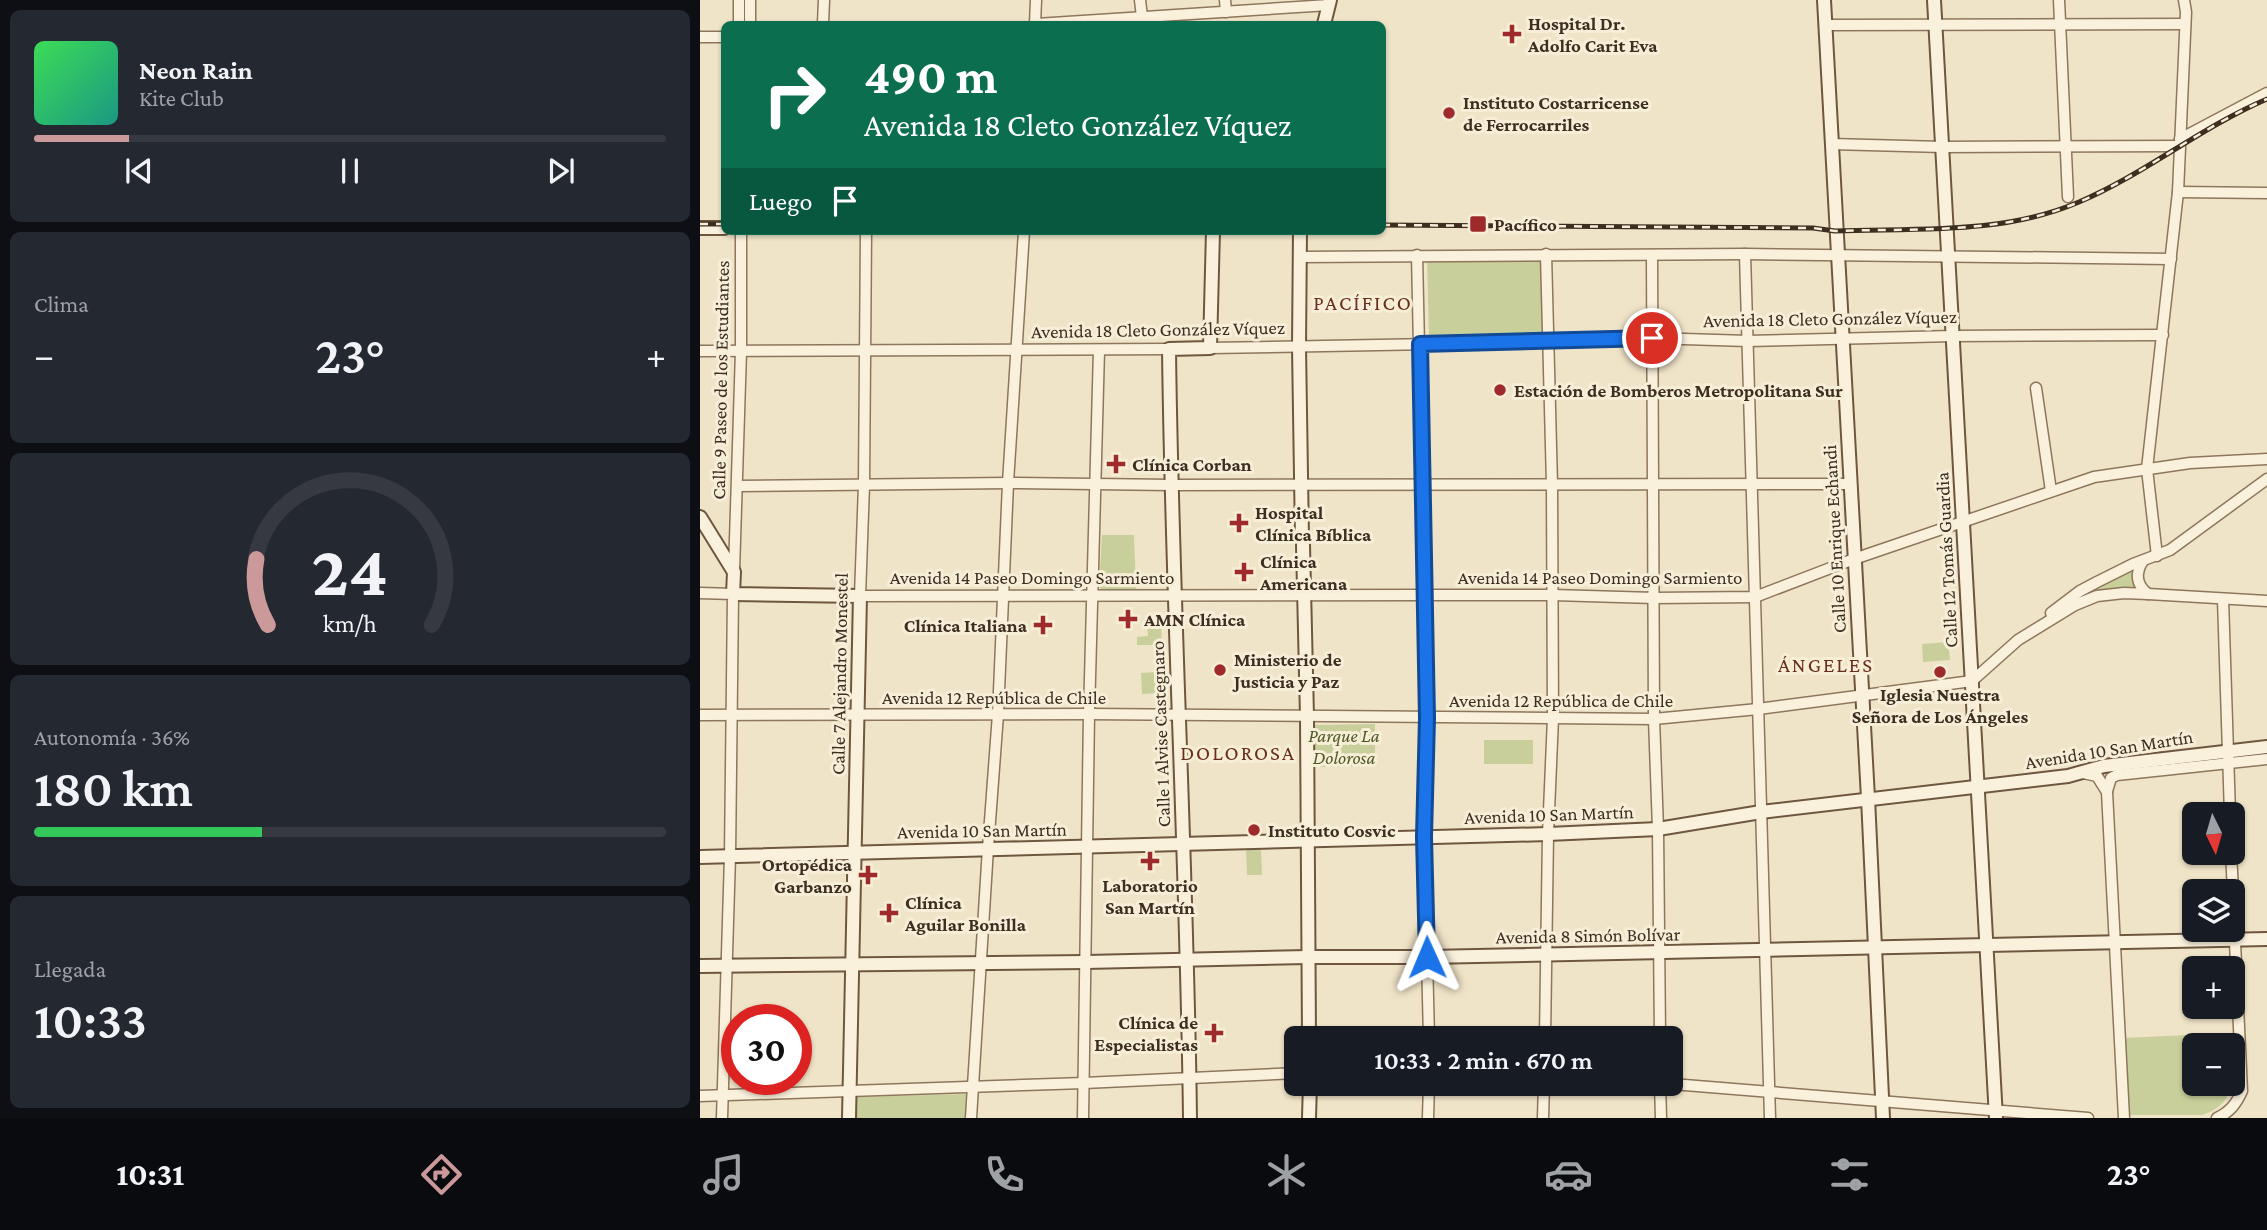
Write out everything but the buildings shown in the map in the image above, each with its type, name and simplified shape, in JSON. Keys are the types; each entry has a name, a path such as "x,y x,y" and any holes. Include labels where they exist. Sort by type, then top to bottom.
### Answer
{"street":[{"path":"739,0 739,21"},
{"path":"750,0 750,21"},
{"path":"823,21 824,0"},
{"path":"1035,21 1036,0"},
{"path":"1140,0 1142,17"},
{"path":"1217,21 1225,0"},
{"name":"Calle 10 Enrique Echandi","path":"1824,0 1868,798 1882,1118"},
{"name":"Calle 12 Tomás Guardia","path":"1934,0 1996,1114"},
{"path":"2059,0 2068,197"},
{"path":"2157,556 2147,469 2178,192 2184,0"},
{"path":"1081,21 1330,3 1325,21"},
{"path":"1825,25 2185,24"},
{"path":"700,37 721,37"},
{"path":"1831,144 1943,147 2179,142 2267,93"},
{"path":"2178,192 2267,193"},
{"path":"700,228 721,228"},
{"name":"Calle 9 Paseo de los Estudiantes","path":"726,1004 733,594 741,351 741,235"},
{"name":"Calle 7 Alejandro Monestel","path":"849,1118 864,485 866,235"},
{"path":"971,1118 999,714 1008,483 1024,235"},
{"path":"1210,348 1213,235"},
{"path":"1300,235 1299,347 1307,717 1309,1026"},
{"path":"1545,1026 1553,718 1552,485 1546,254"},
{"path":"1300,257 1745,254 2171,259"},
{"path":"1745,254 1770,1118"},
{"path":"1417,255 1427,718 1424,837 1429,1026"},
{"path":"1652,255 1654,719 1660,1026"},
{"name":"Avenida 18 Cleto González Víquez","path":"700,351 1099,350 1652,338 1748,341 2162,335"},
{"name":"Calle 1 Alvise Castegnaro","path":"1170,349 1171,485 1190,1118"},
{"path":"1083,1118 1089,715 1099,350"},
{"path":"2036,388 2051,491"},
{"name":"Avenida 14 Paseo Domingo Sarmiento","path":"700,593 1004,597 1755,597 1854,559 2094,477 2237,459 2267,459"},
{"path":"1972,681 2018,640 2080,592 2179,544 2267,479"},
{"path":"738,486 1008,483 1850,484"},
{"path":"700,517 734,572"},
{"path":"2143,561 2137,579 2148,594"},
{"path":"2018,640 2075,605 2108,594 2267,601"},
{"path":"2223,598 2229,802"},
{"name":"Avenida 12 República de Chile","path":"700,715 999,714 1654,719 1758,709 1972,681"},
{"name":"Avenida 10 San Martín","path":"2107,792 2111,778 2117,775 2227,757 2267,747"},
{"name":"Avenida 10 San Martín","path":"700,857 1658,830 1761,812 1976,787 2082,772 2104,766 2227,757 2267,760"},
{"path":"2082,772 2097,776 2107,792 2124,1118"},
{"name":"Avenida 8 Simón Bolívar","path":"2245,940 2267,939"},
{"name":"Avenida 8 Simón Bolívar","path":"700,965 1427,957 2182,942"},
{"path":"2217,1118 2236,1104 2242,1091 2235,942"},
{"path":"812,1093 1284,1073"},
{"path":"1683,1085 1996,1114 2088,1118"},
{"path":"700,1096 724,1095"},
{"name":"Calle 9 Paseo de los Estudiantes","path":"722,1118 724,1095"},
{"path":"1309,1118 1310,1096"},
{"path":"1428,1118 1429,1096"},
{"path":"1543,1118 1544,1096"},
{"path":"1660,1096 1661,1118"}],"green space":[{"path":"1427,259 1542,259 1543,337 1429,338"},
{"path":"1102,535 1134,535 1136,590 1105,592 1099,587"},
{"path":"2134,570 2140,591 2098,591 2085,595 2112,578"},
{"path":"1147,622 1161,622 1162,645 1137,645 1137,637 1148,636"},
{"path":"1948,642 1950,660 1923,662 1922,644"},
{"path":"1159,672 1160,693 1142,694 1141,673"},
{"name":"Parque La Dolorosa","path":"1375,724 1375,766 1315,767 1313,725"},
{"path":"1484,740 1533,740 1533,764 1484,764"},
{"path":"1246,849 1261,849 1262,875 1247,875"},
{"path":"2182,1035 2182,1096 2227,1096 2217,1108 2202,1115 2127,1115 2123,1038"},
{"path":"966,1094 965,1118 855,1118 857,1097"}],"railway":[{"path":"1386,225 1813,228 1835,231 1990,225 2050,213 2079,202 2267,99"},
{"path":"700,224 721,224"}],"place":[{"name":"Hospital Dr. Adolfo Carit Eva","path":"1512,34"},
{"name":"Instituto Costarricense de Ferrocarriles","path":"1449,113"},
{"name":"Pacífico","path":"1478,224"},
{"name":"Estación de Bomberos Metropolitana Sur","path":"1500,390"},
{"name":"Clínica Corban","path":"1116,464"},
{"name":"Hospital Clínica Bíblica","path":"1239,523"},
{"name":"Clínica Americana","path":"1244,572"},
{"name":"AMN Clínica","path":"1128,619"},
{"name":"Clínica Italiana","path":"1043,625"},
{"name":"Ministerio de Justicia y Paz","path":"1220,670"},
{"name":"Iglesia Nuestra Señora de Los Ángeles","path":"1940,672"},
{"name":"Instituto Cosvic","path":"1254,830"},
{"name":"Laboratorio San Martín","path":"1150,861"},
{"name":"Ortopédica Garbanzo","path":"868,875"},
{"name":"Clínica Aguilar Bonilla","path":"889,913"},
{"name":"Clínica de Especialistas","path":"1214,1033"}],"district":[{"name":"PACÍFICO","path":"1363,303"},
{"name":"ÁNGELES","path":"1826,665"},
{"name":"DOLOROSA","path":"1238,753"}],"route":[{"path":"1427,957 1424,837 1427,718 1420,344 1652,338"}]}
